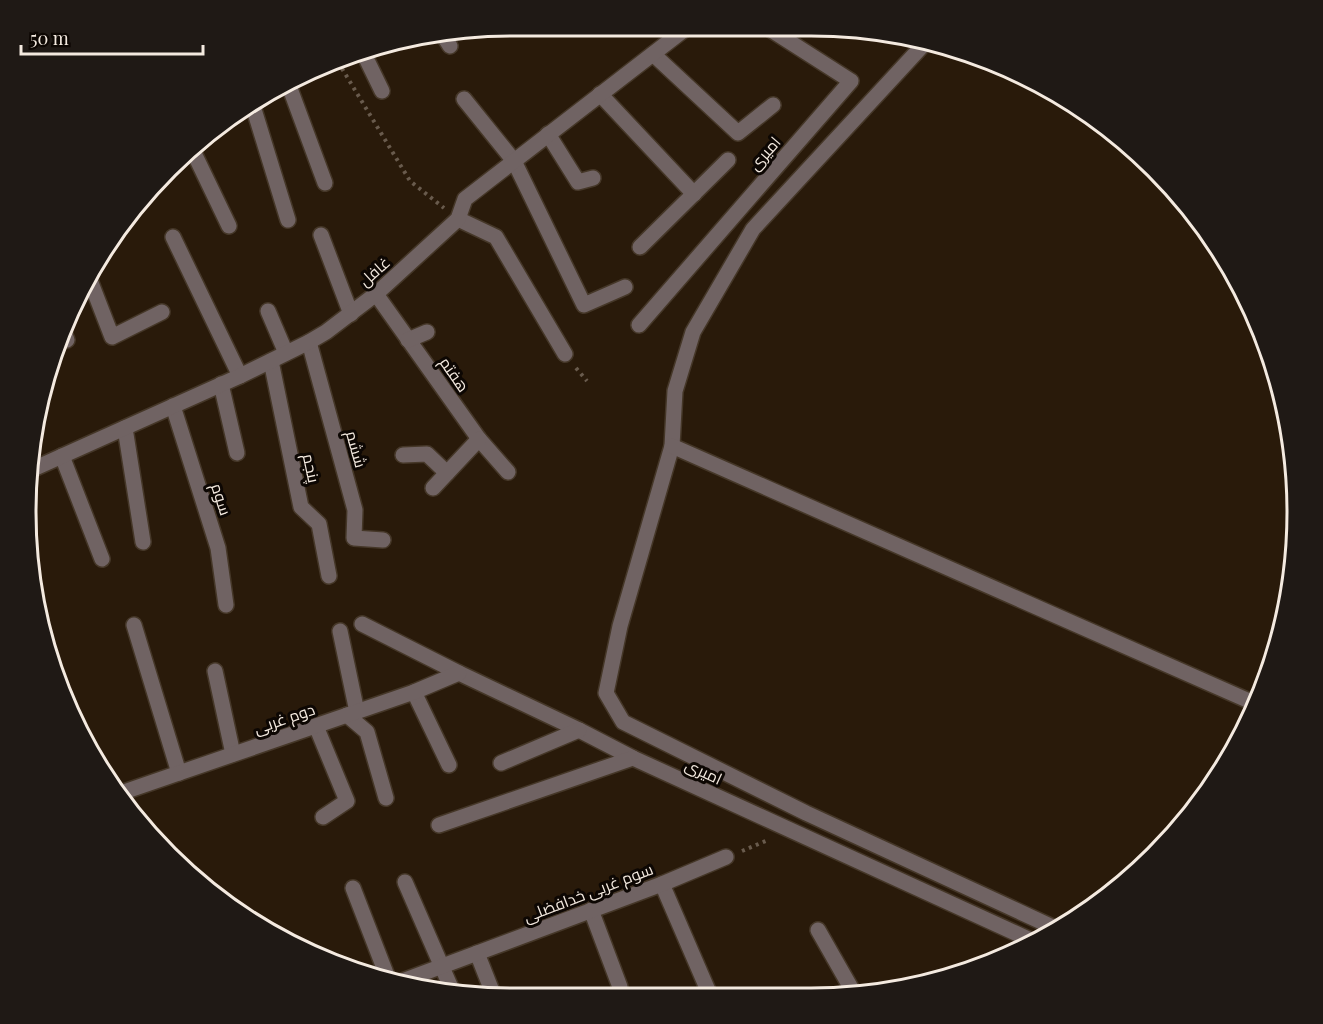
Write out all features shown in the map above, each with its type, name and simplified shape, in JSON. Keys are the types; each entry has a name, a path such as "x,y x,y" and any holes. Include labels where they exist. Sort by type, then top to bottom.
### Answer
{"street":[{"name":"غافل","path":"38,466 271,361 309,342 351,314 458,219 465,199 676,36"},
{"name":"امیری","path":"639,325 851,81 781,36"},
{"path":"920,49 753,229 693,332 675,391 672,446 620,626 606,693 623,722 806,813 1048,925"},
{"path":"653,54 738,133 773,105"},
{"path":"366,59 382,91"},
{"path":"291,90 326,183"},
{"path":"600,94 694,194"},
{"path":"464,99 514,161 584,305 625,287"},
{"path":"254,112 288,220"},
{"path":"548,134 578,182 593,178"},
{"path":"195,156 229,226"},
{"path":"640,247 728,160"},
{"path":"458,219 496,237 565,354"},
{"path":"321,234 351,314"},
{"path":"173,237 240,376"},
{"path":"93,287 112,337 162,312"},
{"name":"هفتم","path":"376,294 479,439 507,472"},
{"path":"268,311 286,353"},
{"path":"408,340 426,332"},
{"name":"ششم","path":"309,342 355,510 354,538 383,540"},
{"name":"پنجم","path":"271,361 301,507 319,524 329,576"},
{"path":"221,384 237,453"},
{"name":"سوم","path":"173,406 218,548 226,605"},
{"path":"124,428 143,542"},
{"path":"434,488 479,439"},
{"path":"672,446 1248,701"},
{"path":"403,455 427,454 447,473"},
{"path":"62,456 102,559"},
{"name":"امیری","path":"362,624 633,758 1025,937"},
{"path":"134,625 179,773"},
{"path":"340,631 352,714 367,732 386,798"},
{"path":"215,671 233,754"},
{"name":"دوم غربی","path":"126,791 414,692 459,673"},
{"path":"414,692 449,765"},
{"path":"316,726 347,801 323,817"},
{"path":"501,763 579,730"},
{"path":"439,825 633,758"},
{"name":"سوم غربی خدافضلی","path":"412,977 662,884 726,857"},
{"path":"405,882 449,984"},
{"path":"662,884 707,988"},
{"path":"352,888 385,971"},
{"path":"591,910 620,987"},
{"path":"818,930 850,986"},
{"path":"477,953 491,987"}],"path":[{"path":"341,68 410,181 458,219"},
{"path":"726,857 791,831"}]}
